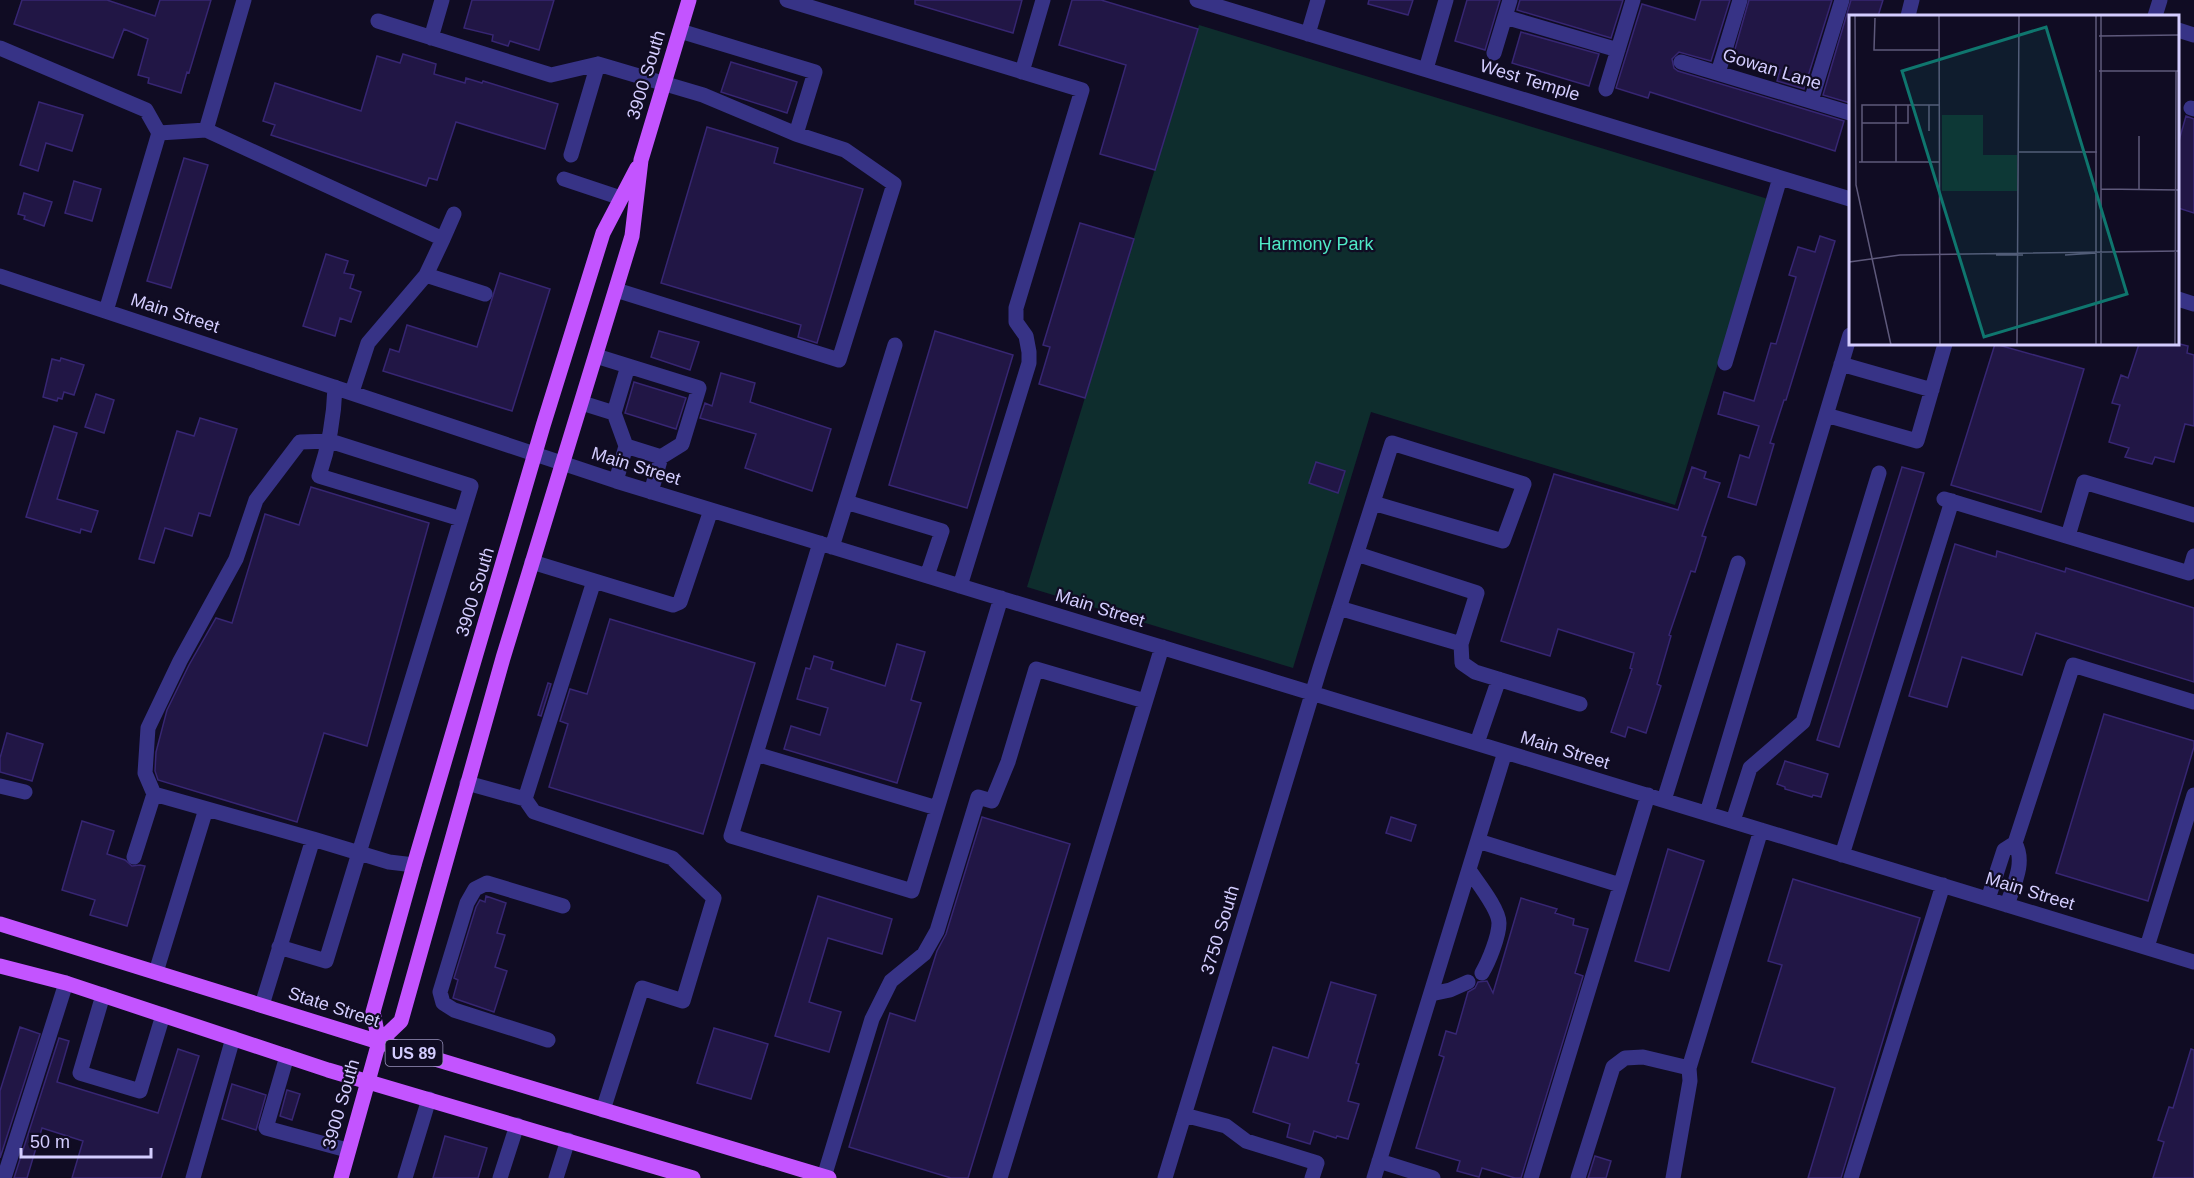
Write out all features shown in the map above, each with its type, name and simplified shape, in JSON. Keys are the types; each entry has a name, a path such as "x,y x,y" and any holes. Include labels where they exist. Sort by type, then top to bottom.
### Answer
{"main road":[{"name":"3900 South","path":"379,1042 401,1021 467,783 532,562 632,236 641,160 689,0"},
{"name":"3900 South","path":"341,1178 379,1042 373,1012 535,454 603,233 641,160"},
{"name":"State Street","path":"0,924 379,1042 827,1177"},
{"name":"US 89","path":"0,966 66,983 367,1081 693,1178"}],"street":[{"path":"206,130 244,0"},
{"path":"431,38 442,0"},
{"path":"787,0 1082,90 1016,308 1016,322 1026,336 1029,363 960,586"},
{"path":"1022,72 1043,0"},
{"name":"West Temple","path":"1197,0 1849,198"},
{"path":"1308,34 1318,0"},
{"path":"1426,69 1446,0"},
{"path":"1494,53 1510,0"},
{"path":"1606,89 1633,0"},
{"path":"1718,73 1740,0"},
{"path":"1811,101 1842,0"},
{"path":"1908,15 1912,0"},
{"path":"2155,15 2160,0"},
{"path":"1505,16 1618,50"},
{"path":"378,21 551,75 598,64 703,95 796,134 845,150 894,184 840,360 616,290"},
{"path":"2179,30 2194,35"},
{"path":"680,31 815,72 796,134"},
{"path":"0,48 146,110 159,133 106,311"},
{"name":"Gowan Lane","path":"1681,62 1849,112"},
{"path":"572,155 598,64"},
{"path":"159,133 206,130 443,239"},
{"path":"1725,363 1780,178"},
{"path":"564,179 621,198"},
{"path":"352,392 368,342 426,275 454,214"},
{"path":"426,275 485,294"},
{"name":"Main Street","path":"0,276 651,492 2194,962"},
{"path":"2179,299 2194,304"},
{"path":"1707,813 1849,340"},
{"path":"895,345 846,502 826,545 731,836 912,891 1001,598"},
{"path":"1826,415 1917,441 1945,345"},
{"path":"596,356 699,388 682,444 661,457 651,492"},
{"path":"1841,364 1932,390"},
{"path":"616,481 626,446 614,413 628,366"},
{"path":"335,387 330,441 319,476 461,519"},
{"path":"582,403 614,413"},
{"path":"134,857 154,794 145,773 148,728 180,661 236,559 256,500 300,442 330,441 471,486 327,961 279,947"},
{"name":"3750 South","path":"1165,1178 1339,608 1392,443 1524,484 1503,541 1373,503"},
{"path":"626,446 661,457"},
{"path":"1733,822 1750,768 1803,722 1880,473"},
{"path":"2068,536 2084,482 2194,515"},
{"path":"1842,855 1948,500 2189,573 2194,556"},
{"path":"846,502 942,531 927,576"},
{"path":"532,562 674,605 680,602 711,510"},
{"path":"1357,554 1477,594 1461,644 1462,663 1475,672 1580,704"},
{"path":"1664,800 1738,563"},
{"path":"525,799 594,581"},
{"path":"1339,608 1461,644"},
{"path":"1000,1178 1162,647"},
{"path":"1988,899 2004,850 2015,843 2073,665 2194,702"},
{"path":"827,1177 872,1019 891,981 924,954 937,931 978,796 992,801 1008,762 1036,669 1145,701"},
{"path":"1477,743 1498,679"},
{"path":"1374,1178 1505,752"},
{"path":"756,754 937,808"},
{"path":"467,783 525,799 534,812 672,858 714,898 683,1001 642,988 603,1110"},
{"path":"0,786 25,792"},
{"path":"154,794 389,862 414,865"},
{"path":"1531,1178 1648,795"},
{"path":"2147,947 2194,795"},
{"path":"156,972 206,809"},
{"path":"1672,1178 1690,1082 1689,1068 1761,830"},
{"path":"262,1005 313,839"},
{"path":"1478,841 1620,885"},
{"path":"2007,905 2020,861 2019,850 2015,843"},
{"path":"1469,870 1496,912 1499,924 1489,961 1482,973"},
{"path":"548,1040 454,1010 443,1003 440,992 467,903 475,889 487,884 563,906"},
{"path":"1851,1178 1943,885"},
{"path":"1431,994 1450,990 1468,982"},
{"path":"4,1178 66,983"},
{"path":"103,995 80,1072 140,1091 163,1015"},
{"path":"194,1178 233,1038"},
{"path":"287,1056 266,1128 347,1150"},
{"path":"1578,1178 1613,1067 1625,1058 1643,1057 1689,1068"},
{"path":"405,1178 429,1099"},
{"path":"1184,1115 1226,1126 1246,1141 1317,1163 1312,1178"},
{"path":"500,1178 517,1125"},
{"path":"556,1178 568,1140"},
{"path":"1379,1161 1432,1178"}],"green space":[{"name":"Harmony Park","path":"1199,25 1768,199 1675,505 1371,412 1293,668 1027,587"}],"building":[{"path":"22,0 107,0 155,16 160,0 211,0 181,93 148,83 149,78 138,75 148,39 124,29 113,58 14,24"},
{"path":"472,0 554,0 539,50 510,41 508,46 492,41 493,35 464,28"},
{"path":"915,0 1022,0 1013,33 915,4"},
{"path":"1072,0 1101,0 1198,29 1155,170 1100,154 1126,65 1059,45"},
{"path":"1369,0 1413,0 1408,15 1368,4"},
{"path":"1467,0 1500,0 1485,50 1455,41"},
{"path":"1520,0 1623,0 1611,38 1517,10"},
{"path":"1701,0 1730,0 1711,61 1679,52 1672,59 1674,68 1844,121 1835,151 1650,92 1648,98 1616,88 1642,4 1695,20"},
{"path":"1749,0 1832,0 1804,89 1777,81 1780,70 1733,56"},
{"path":"1851,0 1883,0 1878,15 1849,15 1849,103 1823,95"},
{"path":"1521,32 1599,54 1589,86 1512,63"},
{"path":"403,54 436,64 434,74 465,83 466,78 482,83 483,81 558,104 545,149 456,122 437,180 429,178 426,186 271,135 275,125 263,121 275,83 361,111 377,56 400,63"},
{"path":"731,62 797,82 787,113 721,92"},
{"path":"39,102 83,115 72,151 46,143 38,171 20,165"},
{"path":"2186,116 2194,119 2194,213 2179,208 2179,140"},
{"path":"707,127 778,148 774,163 863,189 817,343 798,337 801,325 661,283"},
{"path":"184,158 208,165 171,288 147,281"},
{"path":"74,181 101,189 92,221 65,213"},
{"path":"24,193 52,202 44,226 24,219 25,216 18,214"},
{"path":"1080,223 1134,239 1085,398 1039,384 1050,347 1043,345"},
{"path":"1820,236 1835,241 1786,400 1784,400 1770,443 1774,444 1756,505 1728,497 1740,455 1749,458 1759,426 1718,414 1724,392 1754,401 1771,343 1776,344 1796,277 1789,275 1798,247 1815,252"},
{"path":"326,254 348,261 344,273 354,275 350,288 361,292 351,322 340,318 335,336 303,326"},
{"path":"500,273 550,289 512,411 383,371 390,349 399,352 407,325 477,347"},
{"path":"659,331 699,342 690,370 651,357"},
{"path":"935,331 1013,355 967,508 889,485"},
{"path":"2180,344 2188,346 2187,353 2194,355 2194,426 2185,424 2174,462 2155,457 2152,464 2125,457 2129,448 2109,442 2120,405 2112,403 2121,375 2128,378 2139,345"},
{"path":"1995,345 2084,369 2041,512 1951,485"},
{"path":"61,358 84,365 74,395 64,392 62,399 58,398 57,401 43,397 52,359 60,361"},
{"path":"721,373 755,383 750,402 831,429 812,491 745,468 756,434 700,418 705,403 712,406"},
{"path":"634,382 686,398 676,429 625,413"},
{"path":"96,394 114,400 104,433 85,427"},
{"path":"200,418 237,429 210,516 199,513 192,536 165,528 154,563 139,559 177,431 194,436"},
{"path":"54,426 77,433 57,499 98,511 91,532 81,529 80,533 26,517"},
{"path":"1316,462 1345,471 1338,493 1309,483"},
{"path":"1692,467 1706,472 1704,478 1720,483 1702,536 1706,537 1695,572 1691,571 1669,635 1671,636 1657,684 1661,686 1646,733 1628,727 1625,737 1611,732 1632,669 1630,668 1634,653 1558,629 1550,656 1501,641 1554,474 1678,510"},
{"path":"1902,467 1924,473 1839,747 1817,740"},
{"path":"311,487 429,523 367,746 324,733 297,822 158,780 155,771 156,752 167,710 216,618 232,623 265,514 299,525"},
{"path":"1955,544 1996,557 1997,551 2065,572 2066,568 2194,608 2194,682 2036,633 2022,675 1962,657 1947,707 1909,696"},
{"path":"610,619 755,663 703,834 549,787 568,724 560,721 570,689 587,694"},
{"path":"897,644 925,652 911,700 921,703 897,783 784,749 791,726 820,735 828,708 797,699 806,668 810,669 814,656 833,662 831,669 885,686"},
{"path":"548,683 551,684 541,716 538,715"},
{"path":"2104,714 2194,741 2148,901 2056,873"},
{"path":"7,733 43,744 32,781 0,772 0,758"},
{"path":"1785,761 1828,774 1821,797 1813,795 1812,797 1785,789 1777,784"},
{"path":"982,817 1070,844 968,1178 951,1178 849,1147 890,1013 915,1021 937,951 946,934"},
{"path":"1391,817 1416,825 1411,841 1386,833"},
{"path":"82,821 114,831 107,854 125,860 132,866 145,866 127,926 90,915 95,900 62,890"},
{"path":"1668,849 1704,861 1669,971 1635,961"},
{"path":"1793,879 1920,918 1841,1178 1808,1178 1835,1088 1752,1062 1782,965 1768,961"},
{"path":"486,896 506,903 497,933 505,935 495,967 507,971 494,1012 453,998 458,980 454,978 476,907 480,900 485,902"},
{"path":"818,896 892,919 882,954 828,938 809,1002 841,1012 829,1052 775,1036"},
{"path":"1521,898 1557,909 1555,913 1574,919 1573,925 1588,929 1575,973 1583,976 1521,1178 1482,1168 1479,1177 1457,1171 1460,1161 1416,1148 1444,1057 1439,1055 1446,1031 1456,1034 1468,992 1475,988 1478,982 1487,981 1493,993"},
{"path":"1331,982 1376,995 1356,1063 1359,1064 1348,1101 1359,1104 1348,1139 1314,1131 1310,1144 1287,1137 1290,1124 1253,1112 1273,1047 1308,1058"},
{"path":"20,1027 40,1034 0,1158 0,1091"},
{"path":"714,1028 768,1044 751,1099 697,1083"},
{"path":"59,1038 69,1041 57,1082 158,1113 178,1049 199,1056 161,1178 72,1178 83,1141 42,1128 27,1178 14,1178"},
{"path":"2191,1049 2194,1050 2194,1178 2153,1178 2164,1142 2158,1140 2169,1107 2173,1108"},
{"path":"232,1084 266,1095 256,1130 222,1119"},
{"path":"287,1090 300,1094 292,1120 280,1116"},
{"path":"445,1136 487,1148 478,1178 433,1178"},
{"path":"1595,1156 1611,1161 1606,1178 1588,1178"}]}
